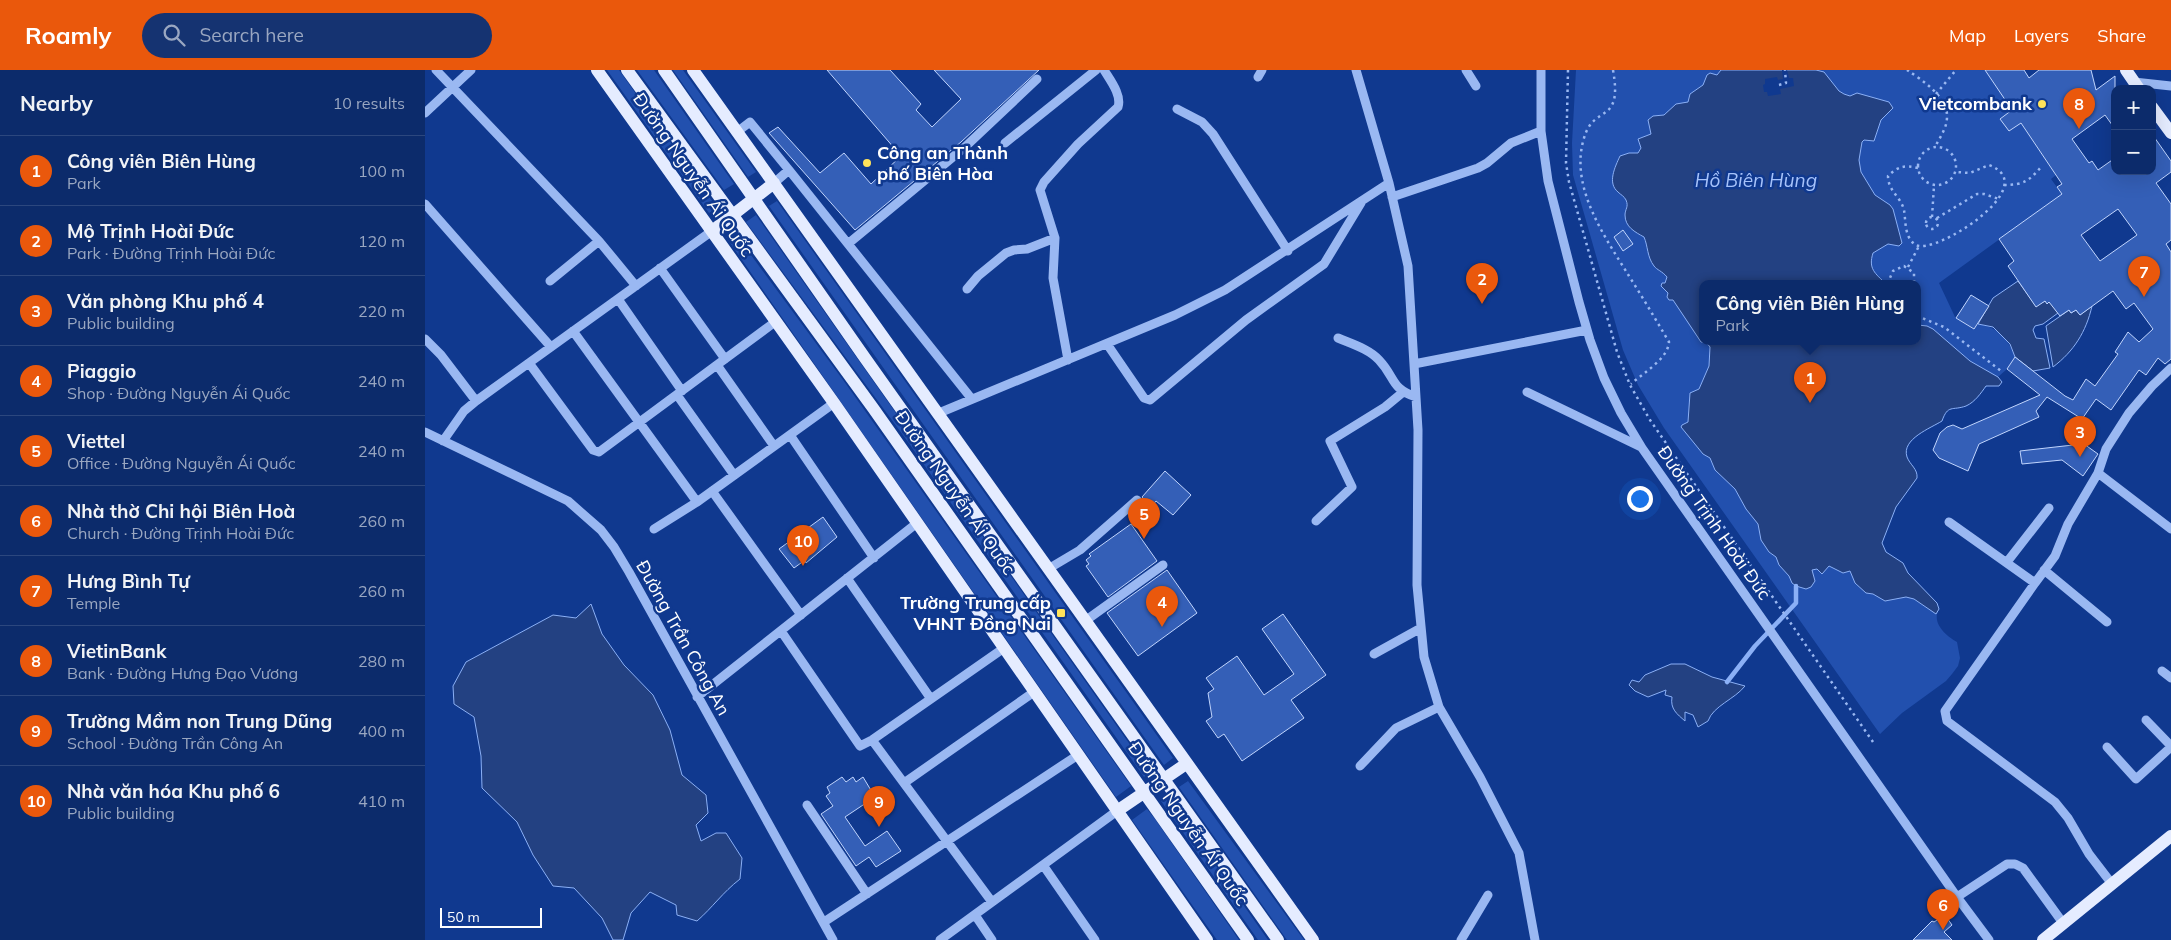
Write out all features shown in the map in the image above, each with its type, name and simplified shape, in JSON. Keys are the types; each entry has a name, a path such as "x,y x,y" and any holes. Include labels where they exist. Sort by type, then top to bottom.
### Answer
{"main road":[{"name":"Đường Nguyễn Ái Quốc","path":"597,70 834,403 1207,940"},
{"name":"Đường Nguyễn Ái Quốc","path":"627,70 873,408 1248,940"},
{"name":"Đường Nguyễn Ái Quốc","path":"664,70 1277,940"},
{"name":"Đường Nguyễn Ái Quốc","path":"693,70 1313,940"},
{"path":"2126,70 2137,85"},
{"path":"2156,112 2171,133"},
{"path":"712,231 774,183"},
{"path":"1117,812 1186,764"},
{"path":"2043,940 2171,836"}],"street":[{"path":"436,70 599,241 636,286"},
{"path":"425,113 471,70"},
{"path":"1005,143 1096,70"},
{"path":"1068,360 1057,313 1053,278 1055,238 1040,190 1044,182 1078,144 1118,107 1119,97 1104,70"},
{"path":"1356,70 1389,183 1408,266 1418,430 1417,585 1424,657 1439,707 1480,778 1519,853 1535,940"},
{"path":"1466,70 1476,86"},
{"name":"Đường Trịnh Hoài Đức","path":"1541,70 1541,130 1551,196 1587,330 1604,378 1621,413 1642,448 1989,940"},
{"path":"849,243 965,147 1037,79"},
{"path":"2156,86 2171,86"},
{"path":"1177,109 1202,122 1213,134 1288,251"},
{"path":"737,132 750,122 849,243 971,398"},
{"path":"1392,197 1478,168 1511,143 1541,130"},
{"path":"774,183 789,170"},
{"path":"939,413 971,398 1175,315 1225,290 1288,251 1389,183"},
{"path":"1107,344 1144,398 1150,400 1246,320 1324,264 1362,200"},
{"path":"425,204 551,347"},
{"path":"443,441 460,416 476,401 712,231"},
{"path":"967,289 978,276 1006,253 1027,249 1055,238"},
{"path":"551,281 599,241"},
{"path":"660,268 725,359"},
{"path":"618,299 734,475"},
{"path":"529,363 595,452 601,451 775,322"},
{"path":"1414,364 1587,330"},
{"path":"573,331 697,502"},
{"path":"1338,338 1378,358 1402,393 1416,397"},
{"path":"425,339 441,355 476,401"},
{"path":"717,365 774,446"},
{"path":"2112,884 2089,854 2069,818 2055,802 1952,725 1946,719 1945,711 2055,556 2068,524 2098,473 2100,462 2110,442 2129,413 2146,392 2171,368"},
{"path":"1527,392 1642,448"},
{"path":"1316,521 1353,487 1331,440 1385,407 1402,393"},
{"path":"654,529 697,502 834,403"},
{"name":"Đường Trần Công An","path":"425,432 568,501 591,520 615,547 831,939"},
{"path":"790,435 874,558"},
{"path":"2098,473 2171,529"},
{"path":"712,491 801,615"},
{"path":"1048,568 1080,550 1137,500"},
{"path":"2007,562 2049,508"},
{"path":"1949,522 2035,583"},
{"path":"697,697 917,523"},
{"path":"1085,620 1163,565"},
{"path":"2044,570 2107,622"},
{"path":"847,578 931,699"},
{"path":"1374,654 1421,628"},
{"path":"781,631 860,746 872,740 1004,648"},
{"path":"2162,671 2171,678"},
{"path":"904,782 1034,692"},
{"path":"1360,766 1396,728 1439,707"},
{"path":"2107,747 2136,779 2171,746 2146,720"},
{"path":"872,740 992,902"},
{"path":"823,922 1078,756"},
{"path":"807,805 867,894"},
{"path":"940,940 1117,812"},
{"path":"1957,897 2007,864 2015,864 2023,868 2063,923"},
{"path":"1043,865 1095,940"},
{"path":"1461,940 1487,895"},
{"path":"975,915 992,940"}],"path":[{"path":"1567,70 1566,163 1569,182 1617,352 1630,385 1650,420 1873,742"},
{"path":"1613,70 1615,85 1614,103 1609,110 1593,122 1583,138 1581,162 1584,189 1606,237 1669,342 1667,351 1662,357 1630,385"},
{"path":"1779,85 1786,82 1785,70"},
{"path":"1907,70 1923,80 1937,94 1945,108 1947,119 1945,128 1935,147"},
{"path":"1937,94 1955,70"},
{"path":"1935,147 1947,150 1952,154 1957,166 1956,172 1949,182 1944,185 1934,186 1925,182 1918,168 1919,158 1923,152 1935,147"},
{"path":"1918,168 1908,165 1900,167 1889,176 1888,181 1903,208 1907,232 1911,241 1919,246 1930,246 1939,242 1985,214 1999,199 2004,185 2003,176 1999,171 1989,165 1970,173 1956,172"},
{"path":"2004,185 2013,185 2029,180 2042,166"},
{"path":"1934,186 1932,217 1929,218 1926,224 1931,230 1938,226 1937,218"},
{"path":"1932,217 1937,218 1977,194 1984,194 1999,199"},
{"path":"1908,267 1919,246"},
{"path":"1891,280 1893,271 1899,266 1908,267 1914,273 1914,280"},
{"path":"1921,318 1944,327 2001,371"}],"shaded area":[{"path":"607,70 619,70 717,208 709,213"},
{"path":"637,70 654,70 734,184 724,190"},
{"path":"673,70 683,70 756,172 748,177"},
{"path":"1576,70 1989,70 1989,76 2056,175 2051,179 2062,194 1939,283 1955,317 1973,329 1978,324 1997,331 2009,344 2015,357 2007,369 1998,377 2002,382 1999,386 1987,386 1978,397 1966,406 1949,410 1942,421 1919,435 1909,445 1907,457 1916,472 1917,478 1896,507 1882,543 1886,552 1903,563 1908,573 1937,603 1939,609 1937,614 1938,624 1944,633 1957,642 1960,658 1958,666 1946,681 1902,713 1880,734 1664,428 1638,385 1623,350 1573,175 1572,143"},
{"path":"777,201 1173,758 1164,765 769,206"},
{"path":"756,215 1150,773 1144,777 908,442 746,222"},
{"path":"734,232 846,384 1131,786 1116,797 726,237"},
{"path":"1188,781 1304,940 1287,940 1179,787"},
{"path":"1167,796 1268,940 1258,940 1161,801"},
{"path":"1147,809 1239,940 1217,940 1132,820"}],"water":[{"name":"Hồ Biên Hùng","path":"1721,70 1816,70 1824,72 1839,91 1844,94 1850,96 1857,93 1889,102 1893,108 1881,120 1874,141 1864,140 1862,142 1859,160 1861,172 1875,195 1893,209 1902,243 1899,246 1888,244 1873,253 1871,263 1873,270 1882,280 1699,280 1699,339 1673,300 1669,300 1667,297 1668,293 1661,286 1662,283 1665,283 1667,277 1652,263 1644,237 1631,229 1627,223 1625,215 1627,202 1615,188 1612,180 1620,156 1638,153 1641,148 1638,139 1651,134 1648,120 1653,116 1664,115 1676,104 1688,102 1690,94 1703,85 1707,75 1710,73 1717,75"},
{"path":"2018,281 2036,306 2045,301 2047,303 2050,302 2058,313 2043,324 2035,326 2033,330 2036,338 2044,339 2050,368 2033,371 2015,357 2010,344 1993,327 1978,324 1993,298"},
{"path":"2092,306 2083,333 2073,348 2053,367 2046,326 2069,310 2071,313 2076,310 2080,315"},
{"path":"1921,325 1933,329 1970,361 1998,377 2002,382 1999,386 1986,386 1975,400 1966,406 1946,412 1942,421 1918,435 1908,445 1906,451 1917,478 1896,507 1882,543 1886,552 1903,563 1908,573 1937,603 1939,609 1936,614 1914,599 1906,597 1885,601 1873,594 1866,593 1855,583 1850,571 1843,573 1829,566 1822,574 1817,569 1812,570 1815,581 1811,587 1806,589 1792,583 1789,576 1779,565 1776,557 1769,552 1761,540 1758,524 1746,509 1735,489 1715,470 1710,458 1703,454 1681,427 1688,422 1690,393 1699,389 1709,366 1710,347 1708,345 1921,345"},
{"path":"591,604 602,634 624,665 653,695 670,730 682,775 706,795 708,813 696,825 701,841 716,833 726,833 742,858 740,879 697,921 677,915 676,905 650,892 631,913 623,940 613,940 602,918 574,888 553,886 533,855 517,822 482,788 481,756 474,717 454,704 453,686 466,662 553,615 576,618"},
{"path":"1671,664 1685,664 1712,677 1745,686 1714,711 1708,721 1698,727 1693,715 1685,712 1685,721 1677,713 1672,705 1672,697 1665,695 1666,690 1648,697 1635,691 1629,685 1632,680 1639,682 1645,675"}],"pier":[{"path":"1782,70 1787,70 1789,78 1793,78 1794,86 1780,89 1781,94 1768,96 1767,92 1764,92 1763,85 1765,84 1765,79 1777,77 1778,80 1783,79"}],"building":[{"path":"827,70 890,70 921,104 916,110 932,127 961,99 934,70 1039,70 961,142 855,230 769,133 778,127 820,173 844,153 871,184 901,156"},
{"path":"1985,70 2024,70 2029,78 2039,70 2091,70 2096,90 2115,76 2115,85 2111,85 2111,123 2105,115 2072,139 2089,163 2092,161 2098,170 2111,161 2111,175 2156,175 2156,140 2171,161 2171,172 2156,183 2171,204 2171,240 2166,244 2171,252 2171,359 2165,364 2158,358 2146,375 2139,370 2111,410 2096,399 2082,419 2047,397 2036,411 2039,417 1979,444 1968,471 1939,458 1933,450 1940,433 1953,425 1962,429 2040,395 2007,369 2015,357 2065,396 2073,400 2086,379 2095,386 2118,354 2115,352 2128,332 2139,342 2153,329 2134,303 2126,309 2113,291 2080,315 2076,310 2071,313 2069,310 2060,316 2049,302 2047,304 2045,301 2036,307 2008,266 2014,261 1999,239 2062,194 2057,187 2062,184 2021,123 2009,131 2000,119 2012,110","holes":["2118,209 2137,235 2100,261 2081,235"]},
{"path":"1623,230 1633,244 1623,251 1614,237"},
{"path":"1971,295 1989,306 1974,329 1956,318"},
{"path":"2077,439 2098,454 2083,476 2062,460 2022,464 2020,451 2073,445"},
{"path":"1165,471 1191,495 1173,515 1156,501 1151,507 1142,497"},
{"path":"823,517 837,537 806,563 805,560 794,568 779,549"},
{"path":"1131,524 1157,561 1108,597 1086,566 1089,564 1086,560 1091,556 1089,554"},
{"path":"1167,570 1197,613 1138,656 1107,613"},
{"path":"1283,614 1326,675 1291,700 1304,718 1242,761 1224,734 1218,738 1206,721 1212,717 1208,693 1214,689 1206,678 1237,656 1264,695 1294,674 1262,629"},
{"path":"842,777 846,782 853,777 856,782 863,777 875,797 845,817 865,846 887,831 901,851 876,867 869,857 856,866 821,814 833,806 826,796 830,793 827,787"},
{"path":"1945,915 1952,925 1944,932 1952,940 1913,940 1932,921 1934,922"}],"waterway":[{"path":"1727,682 1755,646 1796,603 1796,586"}],"place":[{"name":"Vietcombank","path":"2042,104"},
{"name":"VietinBank","path":"2079,129"},
{"name":"Công an Thành phố Biên Hòa","path":"867,163"},
{"name":"Hưng Bình Tự","path":"2144,297"},
{"name":"Mộ Trịnh Hoài Đức","path":"1482,304"},
{"name":"Công viên Biên Hùng","path":"1810,403"},
{"name":"Văn phòng Khu phố 4","path":"2080,457"},
{"name":"Viettel","path":"1144,539"},
{"name":"Nhà văn hóa Khu phố 6","path":"803,566"},
{"name":"Trường Trung cấp VHNT Đồng Nai","path":"1061,613"},
{"name":"Piaggio","path":"1162,627"},
{"name":"Trường Mầm non Trung Dũng","path":"879,827"},
{"name":"Nhà thờ Chi hội Biên Hoà","path":"1943,930"}]}
